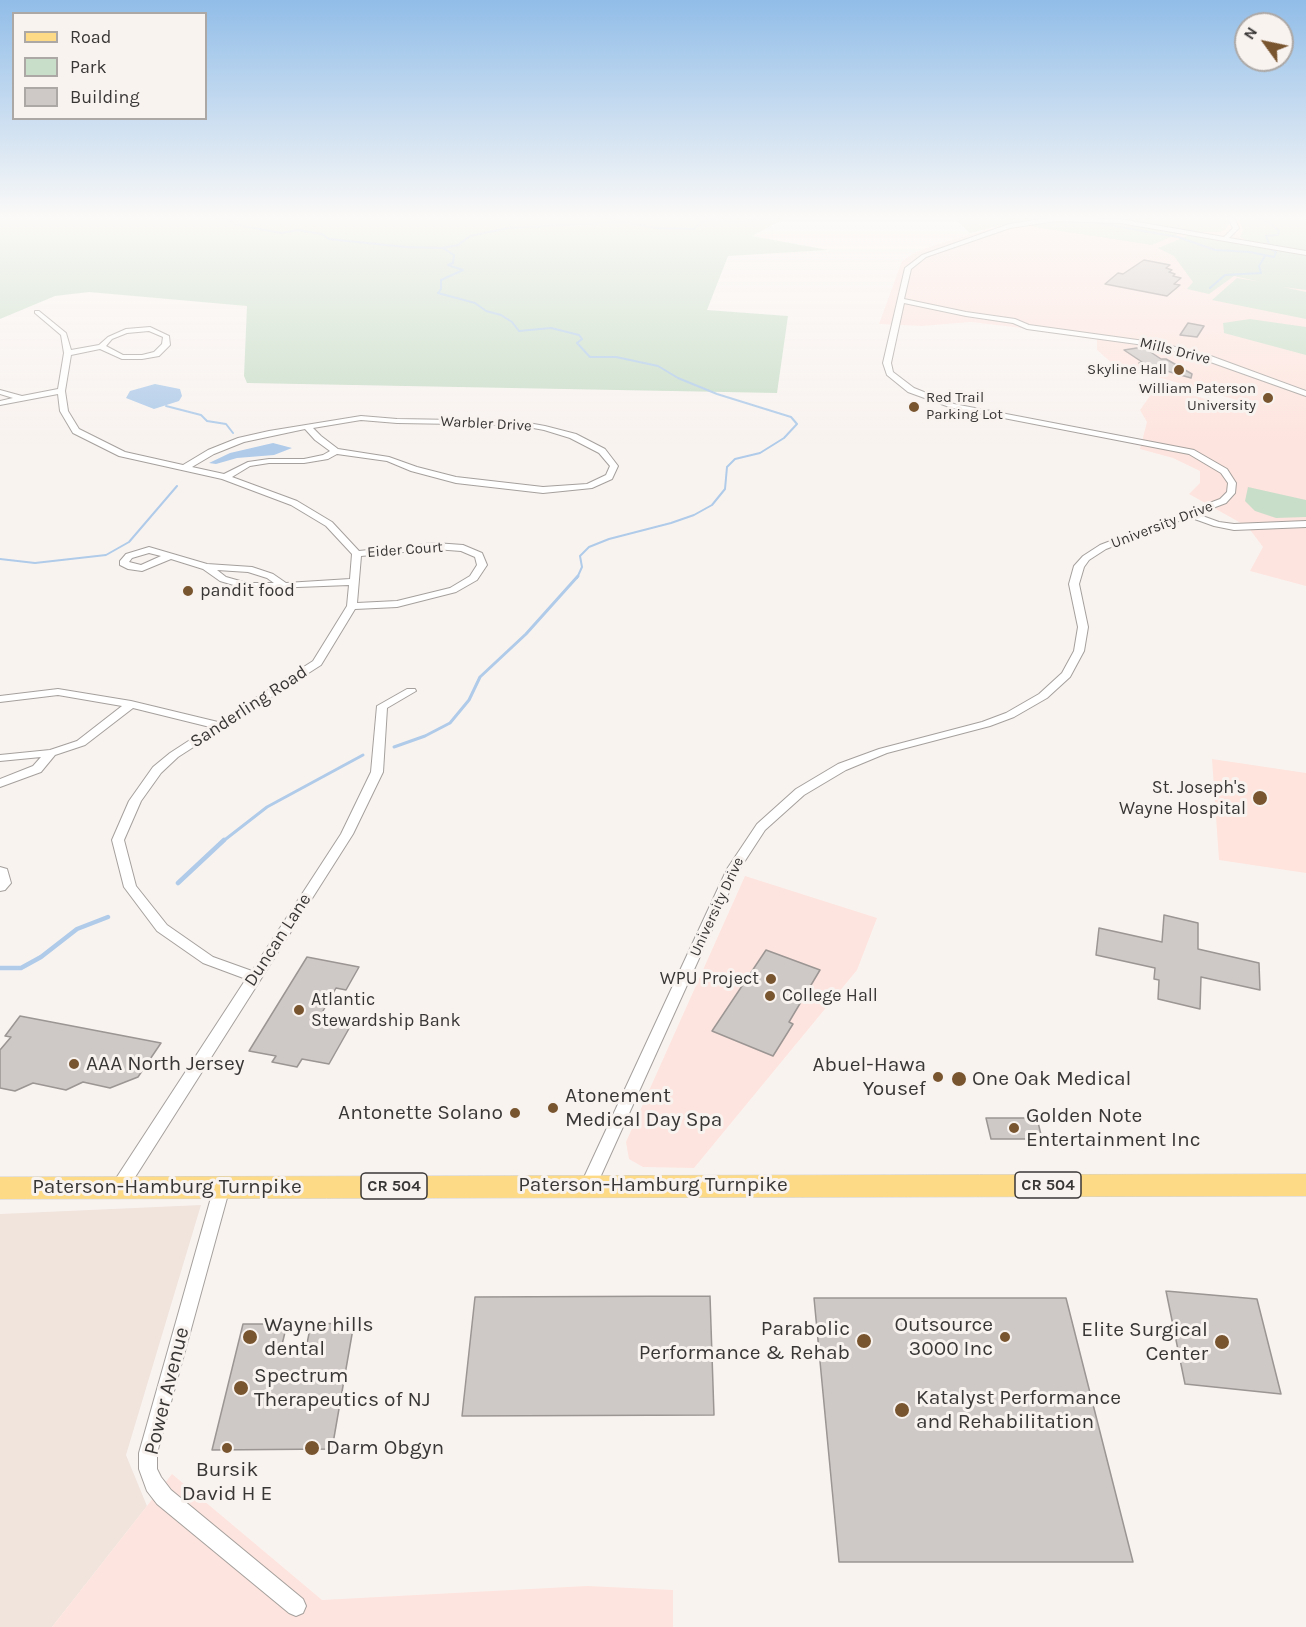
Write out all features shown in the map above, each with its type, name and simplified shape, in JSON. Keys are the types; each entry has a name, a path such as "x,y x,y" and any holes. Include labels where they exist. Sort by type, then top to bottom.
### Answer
{"main road":[{"name":"Paterson-Hamburg Turnpike","path":"0,1188 588,1185 1303,1186"}],"street":[{"name":"University Drive","path":"588,1185 733,869 761,826 800,792 842,766 883,751 986,724 1010,715 1043,696 1066,675 1079,651 1083,627 1074,584 1079,566 1086,558 1103,547 1192,515 1223,501 1231,493 1232,483 1224,471 1206,459 1164,445 952,406 911,390 890,373 887,363 902,292"},
{"name":"Mills Drive","path":"900,300 960,313 1015,321 1027,327 1110,337 1176,349 1306,394"},
{"path":"37,312 64,334 68,353 61,391 64,411 76,431 122,454 225,477 294,503 329,524 357,554"},
{"path":"68,353 101,347 110,338 126,331 150,328 166,336 166,345 156,354 142,357 122,357 101,347"},
{"path":"0,403 61,391"},
{"path":"0,392 20,398"},
{"name":"Warbler Drive","path":"183,469 211,452 241,440 307,426 361,418 397,421 517,423 545,428 573,436 602,451 614,466 609,477 589,486 543,490 456,480 414,470 389,459 336,451 324,458 304,461 268,461 248,464 225,477"},
{"path":"307,426 318,438 336,451"},
{"path":"1192,515 1234,527 1306,524"},
{"name":"Eider Court","path":"352,606 397,603 453,590 474,578 482,565 479,555 454,547 435,546 357,554"},
{"name":"Sanderling Road","path":"254,977 208,960 162,928 130,887 118,840 135,801 158,770 174,754 317,663 352,606 357,554"},
{"path":"170,556 206,567 249,569 270,576 284,586"},
{"path":"206,567 214,574 248,586 354,582"},
{"name":"Duncan Lane","path":"120,1188 347,834 377,772 382,706 411,691"},
{"path":"0,699 58,692 131,704 220,726"},
{"path":"0,758 51,753 81,743 131,704"},
{"path":"0,783 37,769 51,753"},
{"path":"0,871 3,872 5,883 0,887"},
{"name":"Power Avenue","path":"222,1187 148,1453 148,1469 154,1484 164,1497 296,1606"}],"shaded area":[{"name":"William Paterson University","path":"891,292 1306,292 1306,586 1250,571 1263,547 1248,527 1189,494 1200,483 1200,471 1173,458 1140,449 1147,422 1140,410 1152,393 1182,392 1232,407 1247,403 1113,364 1097,350 1097,337 971,322 922,326 879,324"},
{"name":"St. Joseph's Wayne Hospital","path":"1212,759 1306,773 1306,873 1219,860"},
{"path":"745,876 877,918 857,970 694,1168 643,1167 629,1159 626,1142"},
{"path":"201,1205 126,1455 147,1506 52,1627 0,1627 0,1214"},
{"path":"172,1474 322,1600 587,1586 673,1590 673,1627 52,1627"}],"green space":[{"path":"0,292 714,292 707,310 788,316 777,393 247,383 244,376 247,306 89,292 55,296 0,319"},
{"path":"1221,292 1306,292 1306,319 1212,300"},
{"path":"1250,319 1306,327 1306,355 1224,333 1223,323"},
{"path":"1248,487 1306,500 1306,517 1276,518 1255,511 1245,501"}],"water":[{"path":"155,384 180,389 182,396 179,401 154,409 126,398 130,391"},
{"path":"273,443 292,448 274,455 237,458 216,464 209,463 230,453"}],"building":[{"path":"1146,292 1172,292 1167,296"},
{"path":"1188,323 1204,326 1197,337 1180,335"},
{"path":"1143,347 1161,359 1166,359 1192,374 1191,378 1139,363 1142,362 1124,350"},
{"path":"1164,915 1198,923 1198,949 1259,963 1260,990 1201,977 1200,1009 1158,999 1159,980 1154,979 1155,968 1096,955 1099,928 1162,942"},
{"name":"College Hall","path":"766,950 820,970 789,1022 793,1024 773,1056 712,1031"},
{"name":"Atlantic Stewardship Bank","path":"307,957 359,967 346,990 336,988 319,1018 351,1025 329,1064 302,1059 297,1067 272,1062 276,1056 249,1051"},
{"name":"AAA North Jersey","path":"20,1016 161,1043 138,1077 110,1088 83,1082 66,1090 33,1083 15,1091 0,1088 0,1050 11,1037 5,1036"},
{"name":"Golden Note Entertainment Inc","path":"986,1118 1037,1118 1042,1139 991,1139"},
{"name":"Elite Surgical Center","path":"1166,1291 1257,1299 1281,1394 1185,1384"},
{"path":"710,1296 714,1415 462,1416 475,1297"},
{"path":"814,1298 1066,1298 1133,1562 839,1562"},
{"path":"354,1323 332,1449 212,1450 243,1324 287,1324 280,1353 305,1353 311,1324"}],"waterway":[{"path":"439,292 475,303 486,311 501,315 512,322 519,331 551,328 579,335 582,339 577,343 590,357 616,357 658,366 678,378 717,394 791,417 797,424 784,438 760,453 735,459 727,467 725,489 712,505 694,515 671,523 609,539 589,547 580,556 582,567 578,576"},
{"path":"166,406 201,415 207,421 226,424 233,433"},
{"path":"0,559 35,563 106,555 129,542 177,486"},
{"path":"394,747 425,736 450,723 469,700 480,677 526,634 578,576"},
{"path":"222,842 267,807 363,755"},
{"path":"178,883 224,840"},
{"path":"0,968 21,968 41,957 77,929 108,917"}],"place":[{"name":"Skyline Hall","path":"1179,370"},
{"name":"William Paterson University","path":"1268,398"},
{"name":"Red Trail Parking Lot","path":"914,407"},
{"name":"pandit food","path":"188,591"},
{"name":"St. Joseph's Wayne Hospital","path":"1260,798"},
{"name":"WPU Project","path":"771,979"},
{"name":"College Hall","path":"770,996"},
{"name":"Atlantic Stewardship Bank","path":"299,1010"},
{"name":"AAA North Jersey","path":"74,1064"},
{"name":"Abuel-Hawa Yousef","path":"938,1077"},
{"name":"One Oak Medical","path":"959,1079"},
{"name":"Atonement Medical Day Spa","path":"553,1108"},
{"name":"Antonette Solano","path":"515,1113"},
{"name":"Golden Note Entertainment Inc","path":"1014,1128"},
{"name":"Wayne hills dental","path":"250,1337"},
{"name":"Outsource 3000 Inc","path":"1005,1337"},
{"name":"Parabolic Performance & Rehab","path":"864,1341"},
{"name":"Elite Surgical Center","path":"1222,1342"},
{"name":"Spectrum Therapeutics of NJ","path":"241,1388"},
{"name":"Katalyst Performance and Rehabilitation","path":"902,1410"},
{"name":"Bursik David H E","path":"227,1448"},
{"name":"Darm Obgyn","path":"312,1448"}]}
